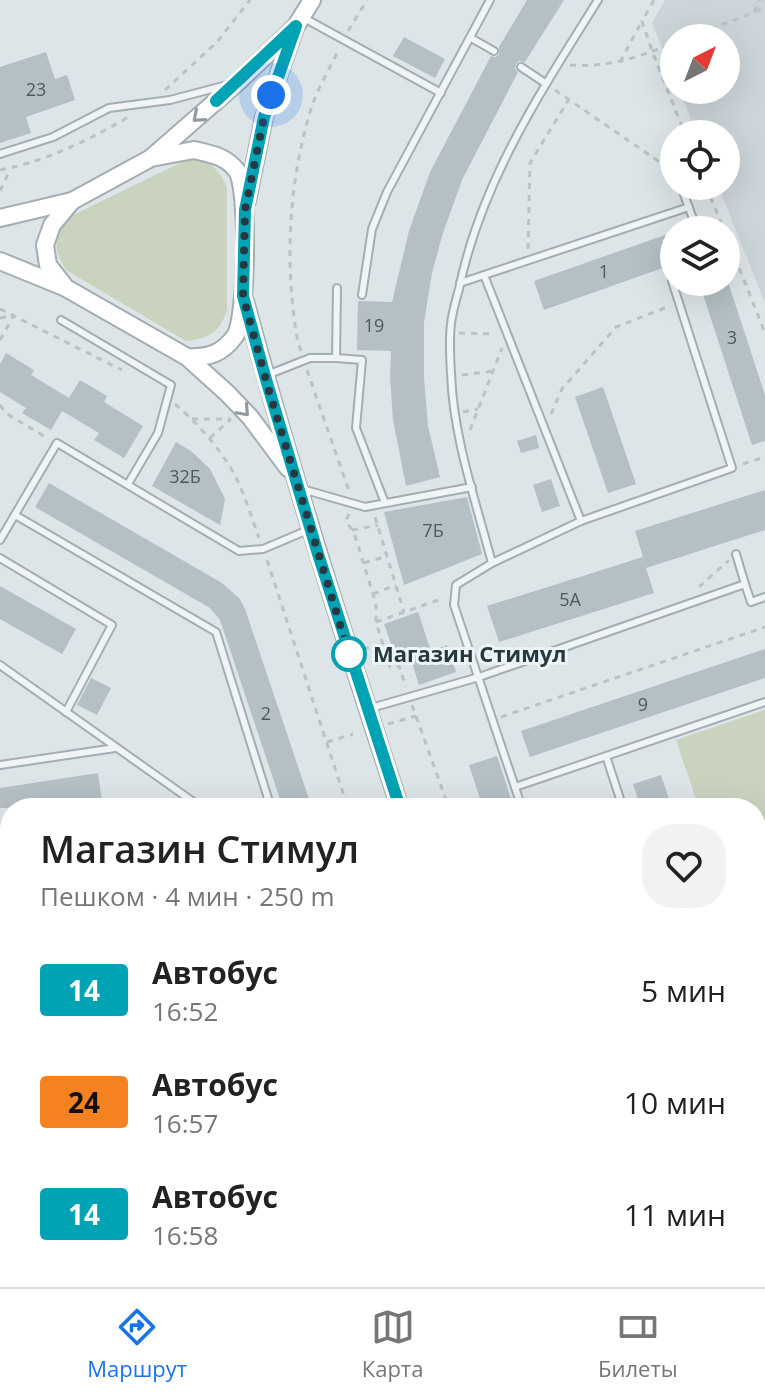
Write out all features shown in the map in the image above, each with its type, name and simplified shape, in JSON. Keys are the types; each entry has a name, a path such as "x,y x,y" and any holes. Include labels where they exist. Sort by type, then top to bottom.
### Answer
{"street":[{"path":"187,357 204,358 221,352 237,334 243,296 245,210 264,117 299,22 312,0"},
{"path":"0,218 72,201 151,158 238,82 299,22"},
{"path":"151,158 194,150 221,156 238,173 245,210"},
{"path":"66,288 48,265 45,245 52,225 72,201"},
{"path":"0,261 66,288 187,357 250,417 297,483"},
{"path":"243,296 311,529 397,798"}],"lane":[{"path":"362,295 372,229 387,192 490,0"},
{"path":"492,563 462,451 451,376 451,324 475,227 489,191 545,83 598,0"},
{"path":"299,22 344,40 441,93"},
{"path":"471,38 494,51"},
{"path":"521,67 545,83"},
{"path":"0,154 53,137 109,108 170,100 238,82"},
{"path":"686,200 692,216"},
{"path":"460,283 689,207"},
{"path":"484,275 581,521"},
{"path":"336,358 337,288"},
{"path":"519,798 454,605 456,585 492,563 581,521 732,468 677,296"},
{"path":"61,320 171,385 158,433 128,484"},
{"path":"265,376 310,358 362,360 356,428 385,503"},
{"path":"0,540 57,443 239,551 263,549 311,529"},
{"path":"297,483 365,507 472,487"},
{"path":"15,515 216,632 268,798"},
{"path":"736,554 751,602 765,597"},
{"path":"0,558 112,625 66,712"},
{"path":"367,709 479,677 745,584"},
{"path":"0,665 188,798"},
{"path":"515,787 765,702"},
{"path":"0,765 117,747"},
{"path":"606,756 620,798"}],"path":[{"path":"367,0 312,106 300,150 291,210 290,277 297,341 352,503 346,520 364,563 376,604 376,622 390,667 399,666 445,798"},
{"path":"620,62 654,0"},
{"path":"754,12 760,0"},
{"path":"724,24 765,8"},
{"path":"642,21 679,120"},
{"path":"559,63 591,67 620,62 660,48"},
{"path":"545,83 660,162"},
{"path":"527,260 530,163 569,99"},
{"path":"0,191 11,167"},
{"path":"740,270 765,333"},
{"path":"545,429 562,389 616,327 679,302"},
{"path":"0,309 125,372"},
{"path":"0,318 14,315"},
{"path":"0,340 14,315"},
{"path":"451,333 507,334 462,451"},
{"path":"451,376 493,371"},
{"path":"167,398 192,419 233,473 263,549 345,798"},
{"path":"0,405 7,414 57,443"},
{"path":"192,419 231,419 209,439"},
{"path":"732,468 765,457"},
{"path":"372,505 404,612"},
{"path":"352,530 378,525"},
{"path":"696,590 736,554"},
{"path":"364,563 387,556"},
{"path":"373,594 396,585"},
{"path":"376,622 455,595"},
{"path":"493,720 765,627"},
{"path":"388,724 416,716"},
{"path":"327,742 353,734"}],"shaded area":[{"path":"665,0 765,0 765,303 740,241 740,216 730,216 724,200 740,200 740,120 691,120 685,104 740,104 740,24 660,24 660,43 652,23"}],"green space":[{"path":"188,159 212,166 227,187 227,310 221,324 212,333 186,341 66,270 58,255 56,242 71,216"},
{"path":"765,710 765,798 696,798 676,740"}],"building":[{"path":"527,0 564,0 525,62 516,64 518,72 462,180 442,236 424,323 428,426 440,477 406,486 393,420 391,351 357,350 358,301 392,302 409,231 430,172 491,56 499,55 499,47"},
{"path":"404,37 445,59 435,78 393,56"},
{"path":"46,52 55,79 67,75 75,100 26,117 31,133 0,143 0,67"},
{"path":"660,237 660,269 544,310 534,281"},
{"path":"704,296 733,296 765,395 765,441 752,445"},
{"path":"6,353 34,370 31,375 69,398 80,380 107,396 104,402 143,426 124,458 94,440 99,433 62,411 51,430 22,413 26,408 0,392 0,364"},
{"path":"603,387 636,484 608,493 575,397"},
{"path":"536,435 539,448 521,453 517,441"},
{"path":"176,442 210,469 225,499 220,525 152,486"},
{"path":"551,479 560,506 542,512 533,485"},
{"path":"49,483 222,583 240,599 309,798 280,798 220,620 210,608 35,507"},
{"path":"765,490 765,530 646,568 654,593 499,642 487,606 643,557 635,531"},
{"path":"467,497 482,554 404,585 384,512"},
{"path":"0,586 76,629 62,654 0,619"},
{"path":"418,612 431,651 447,645 456,672 419,685 407,648 394,652 384,624"},
{"path":"765,649 765,678 530,757 521,731"},
{"path":"91,678 111,688 97,715 77,705"},
{"path":"497,756 511,798 480,798 469,765"},
{"path":"98,773 102,798 0,798 0,788"},
{"path":"661,775 669,798 638,798 633,784"}],"bus line":[{"name":"14","path":"216,101 296,26 264,117 245,210 243,296 318,554 397,798"}],"place":[{"name":"Магазин Стимул","path":"349,654"}],"route":[{"path":"271,95 245,210 243,296 349,654"}]}
